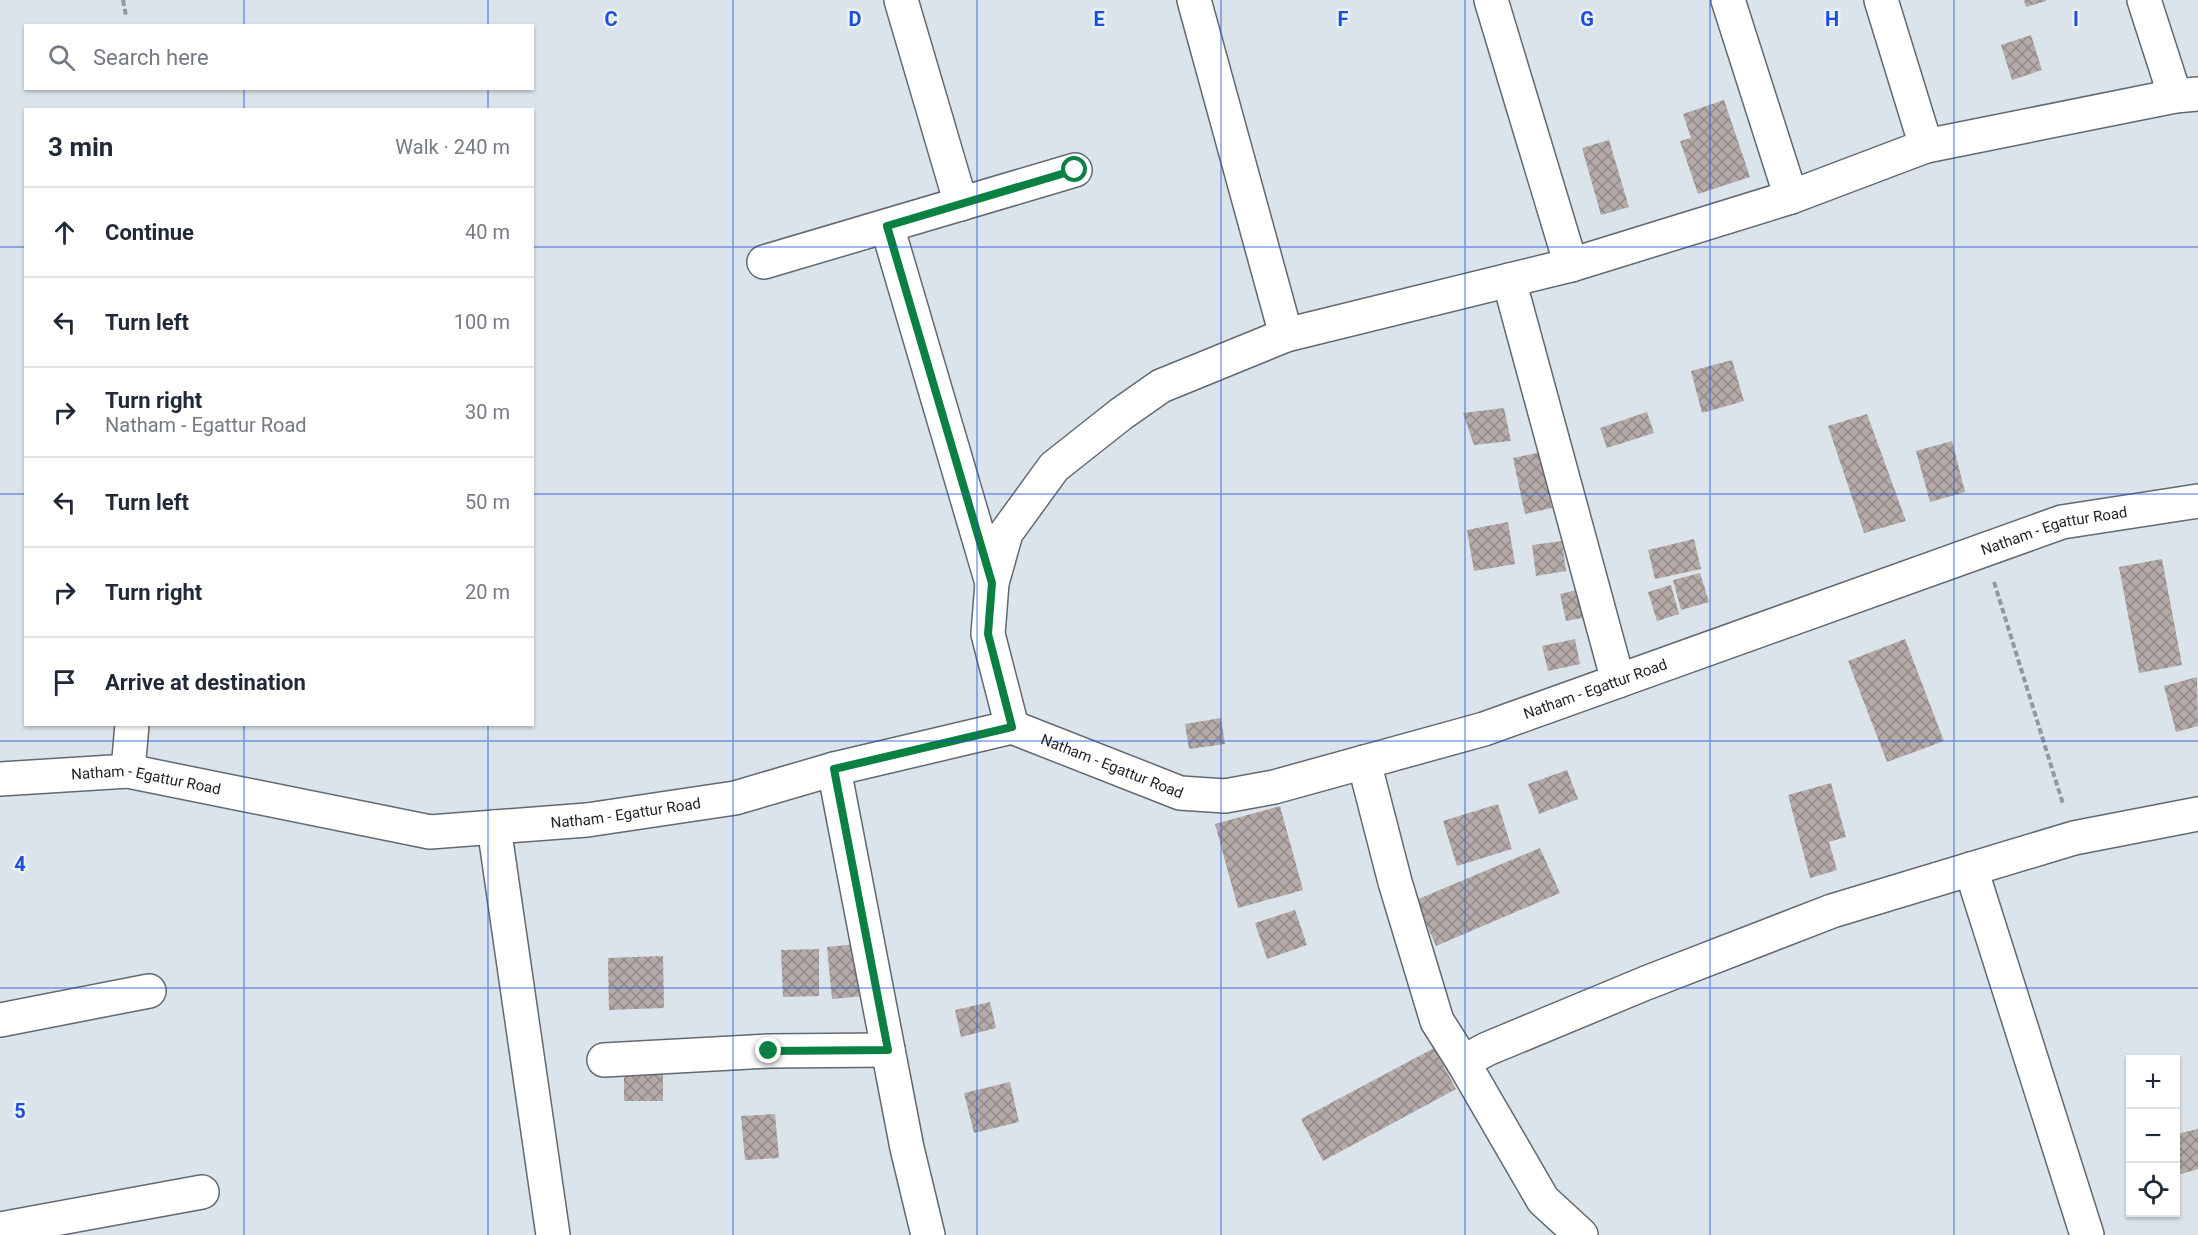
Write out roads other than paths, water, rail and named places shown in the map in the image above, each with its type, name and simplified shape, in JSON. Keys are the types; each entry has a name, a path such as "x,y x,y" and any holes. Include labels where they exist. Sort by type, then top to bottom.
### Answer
{"street":[{"path":"901,0 961,204"},
{"path":"1194,0 1286,335"},
{"path":"1491,0 1571,265"},
{"path":"1728,0 1791,197"},
{"path":"1881,0 1926,146"},
{"path":"1012,727 988,634 992,583 1006,533 1054,467 1121,414 1161,386 1286,335 1571,265 1791,197 1926,146 2187,95 2144,0"},
{"path":"764,262 1075,170"},
{"path":"887,226 992,583"},
{"path":"1509,280 1618,681"},
{"name":"Natham - Egattur Road","path":"0,779 128,771 429,831 587,820 735,798 834,769 1012,727 1180,793 1225,796 1274,787 1484,729 2061,522 2198,501"},
{"path":"128,771 132,726"},
{"path":"1364,762 1395,882 1437,1021 1543,1200 1581,1235"},
{"path":"834,769 907,1148 928,1235"},
{"path":"1463,1062 1487,1049 1635,988 1832,911 2074,838 2198,814"},
{"path":"494,827 553,1235"},
{"path":"1971,869 2087,1235"},
{"path":"0,1020 148,991"},
{"path":"604,1060 769,1051 888,1050"},
{"path":"0,1229 202,1192"}]}
